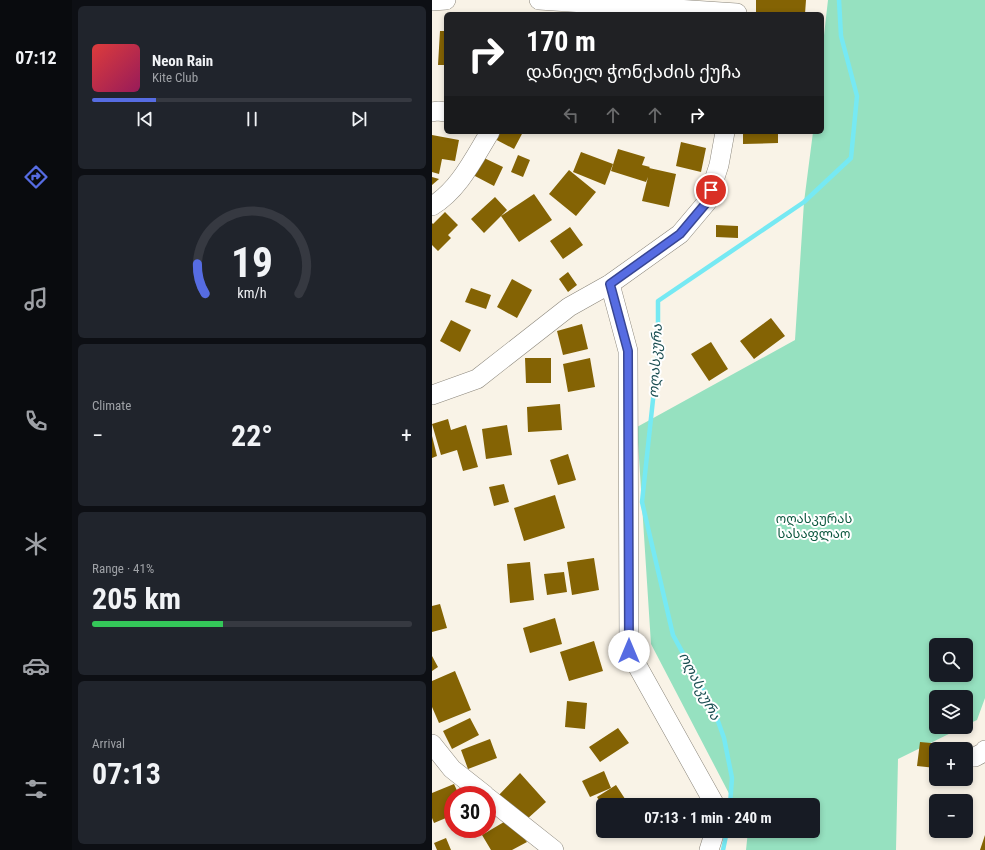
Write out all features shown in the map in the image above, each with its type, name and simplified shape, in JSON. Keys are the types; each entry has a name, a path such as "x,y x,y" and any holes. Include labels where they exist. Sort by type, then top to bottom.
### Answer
{"street":[{"path":"432,1 446,0"},
{"path":"545,5 738,9"},
{"path":"432,112 444,112"},
{"path":"432,206 439,202 458,184 489,134"},
{"path":"432,395 477,379 569,306 610,284 680,234 707,202 719,165 725,134"},
{"path":"610,284 628,351 629,651 711,798"},
{"path":"432,744 452,769 473,786"},
{"path":"496,804 554,850"},
{"path":"710,850 713,838"}],"green space":[{"name":"ოღასკურას სასაფლაო","path":"828,0 985,0 985,698 977,720 973,722 973,690 929,690 929,734 949,734 933,742 929,742 929,744 898,759 896,850 746,850 747,838 820,838 820,798 731,798 651,644 637,427 795,340 804,202 813,134 824,134 824,35"}],"building":[{"path":"756,0 806,0 805,12 756,12"},
{"path":"440,31 444,31 444,65 438,65"},
{"path":"493,134 522,134 514,149 491,137"},
{"path":"743,134 778,134 778,143 743,144"},
{"path":"432,135 459,140 455,161 442,159 439,174 432,172"},
{"path":"681,142 706,148 701,172 676,166"},
{"path":"618,149 645,157 642,165 676,174 669,207 642,201 648,177 646,182 611,171"},
{"path":"581,152 613,164 605,185 573,172"},
{"path":"518,155 530,160 523,177 511,172"},
{"path":"482,157 503,167 494,186 473,175"},
{"path":"569,170 596,192 576,216 549,194"},
{"path":"432,177 439,179 432,185"},
{"path":"534,194 552,220 519,242 501,216"},
{"path":"495,197 507,210 484,233 471,219"},
{"path":"445,212 458,225 448,235 451,238 438,251 432,245 432,223 433,224"},
{"path":"716,225 738,226 738,238 716,237"},
{"path":"570,227 583,245 563,259 550,241"},
{"path":"568,272 577,285 568,292 559,279"},
{"path":"512,279 532,290 517,318 497,307"},
{"path":"471,288 491,295 486,309 465,302"},
{"path":"771,318 785,336 754,359 740,341"},
{"path":"451,320 471,330 460,352 440,341"},
{"path":"582,324 588,349 563,355 557,331"},
{"path":"711,342 728,369 709,381 691,354"},
{"path":"525,358 551,358 551,383 526,383"},
{"path":"590,358 595,387 568,392 563,364"},
{"path":"560,404 562,430 528,432 527,407"},
{"path":"448,419 451,430 466,425 478,467 463,471 457,450 441,455 432,424"},
{"path":"507,425 512,455 486,459 482,429"},
{"path":"432,436 437,456 432,458"},
{"path":"568,454 576,480 558,485 550,460"},
{"path":"504,484 509,502 494,506 489,487"},
{"path":"555,495 565,528 524,541 514,508"},
{"path":"594,558 599,590 572,595 567,562"},
{"path":"530,562 534,600 510,603 507,564"},
{"path":"564,572 567,592 547,595 544,574"},
{"path":"440,604 447,628 432,632 432,606"},
{"path":"555,618 562,644 530,653 523,628"},
{"path":"594,641 603,671 569,681 560,652"},
{"path":"432,656 438,667 432,671"},
{"path":"455,671 471,710 439,723 432,707 432,681"},
{"path":"567,701 587,703 585,729 565,727"},
{"path":"470,718 479,735 452,749 443,731"},
{"path":"618,728 629,743 600,762 589,747"},
{"path":"490,739 497,758 468,769 461,750"},
{"path":"920,742 929,743 929,767 917,766"},
{"path":"604,771 611,788 590,797 582,781"},
{"path":"520,773 546,802 526,820 496,798"},
{"path":"616,785 624,798 598,798"},
{"path":"444,788 444,819 434,823 432,818 432,793"},
{"path":"509,819 527,842 512,850 491,850 484,838 496,838 496,827"},
{"path":"985,835 985,850 980,850"},
{"path":"446,838 451,850 437,850 434,843"}],"waterway":[{"name":"ოღასკურა","path":"731,798 732,778 724,738 714,710 673,635 642,502 658,353 658,301 804,202 851,158 857,96 841,36 839,0"},
{"name":"ოღასკურა","path":"723,850 726,838"}],"route":[{"path":"629,651 628,351 610,284 680,234 707,202 711,190"}]}
